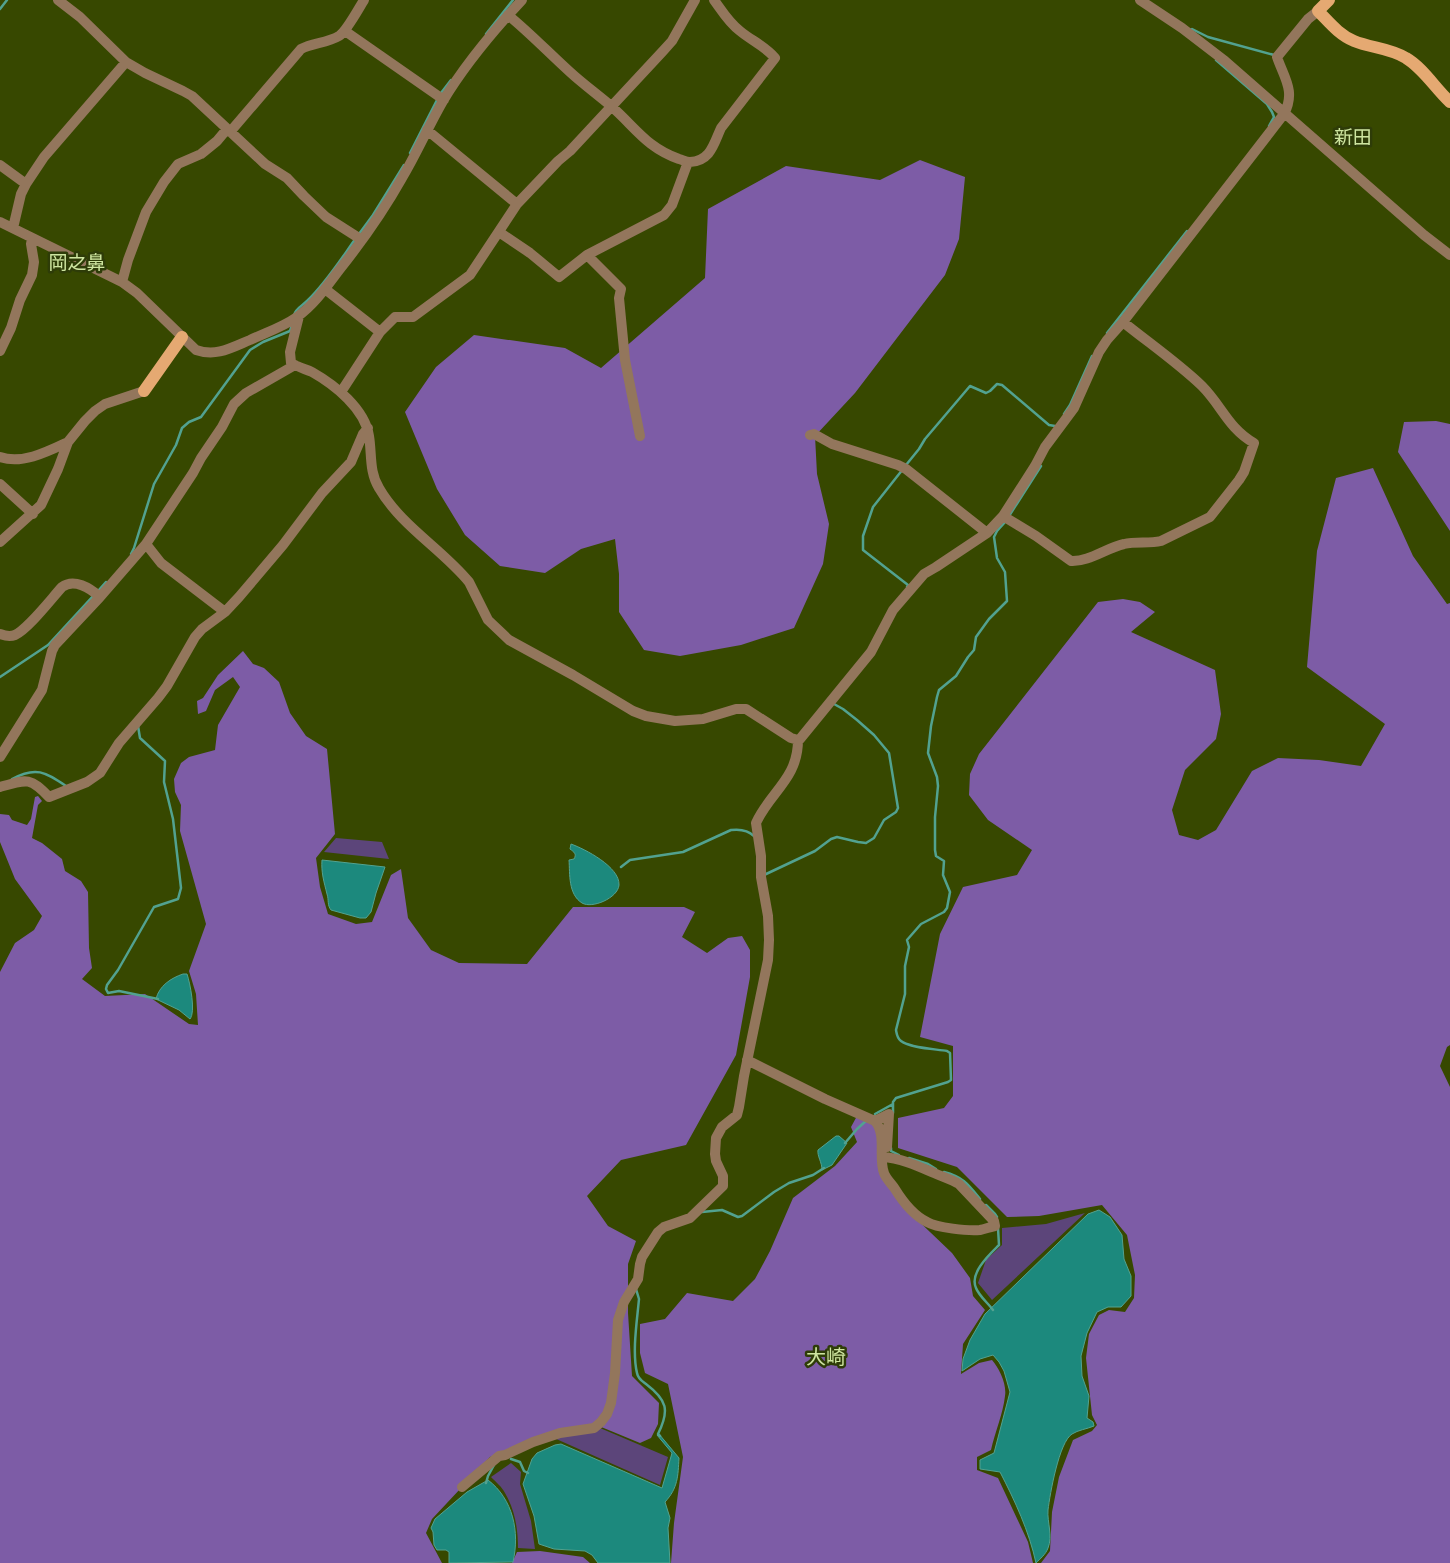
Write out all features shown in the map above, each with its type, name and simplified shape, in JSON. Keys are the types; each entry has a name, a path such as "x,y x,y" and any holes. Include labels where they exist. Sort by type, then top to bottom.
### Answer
{"main road":[{"path":"1329,0 1318,11 1336,29 1355,42 1397,53 1407,58 1416,65 1450,102"},
{"path":"144,391 182,337"}],"street":[{"path":"58,0 80,16 126,62 192,96 265,164 288,178 326,217 359,238"},
{"path":"122,282 146,212 164,182 178,164 201,154 228,130 301,49 308,45 338,37 345,30 364,0"},
{"path":"0,222 122,282 137,293 196,350 209,353 225,351 293,317 314,302 325,289 402,179 441,98 522,0"},
{"path":"340,392 380,332 395,317 413,317 466,278 517,204 612,107 672,41 695,0"},
{"path":"508,15 569,71 612,107 640,136 661,152 688,162 700,159 712,150 717,142 721,128 775,58 768,49 740,32 714,0"},
{"path":"1140,0 1201,41 1424,236 1450,255"},
{"path":"462,1487 499,1456 560,1433 594,1428 607,1414 611,1403 616,1373 618,1320 624,1302 638,1279 642,1257 658,1232 670,1224 690,1218 723,1186 724,1176 716,1161 716,1138 722,1128 737,1115 769,950 768,916 761,877 761,856 756,823 787,778 798,752 798,740 871,652 894,610 924,574 936,568 1006,518 1045,447 1074,408 1099,352 1288,108 1289,91 1285,75 1277,57 1308,19 1318,11"},
{"path":"345,30 441,98"},
{"path":"13,228 21,194 44,157 126,62"},
{"path":"427,130 517,204"},
{"path":"499,232 530,253 559,277 587,254 669,211 688,162"},
{"path":"0,165 26,184"},
{"path":"0,351 32,275 34,262 32,239"},
{"path":"587,254 621,289 619,298 625,360 640,436"},
{"path":"325,289 380,332"},
{"path":"293,317 289,354 291,363 319,376 340,392 361,415 368,428 373,477 378,488 405,520 470,582 488,620 510,640 621,704 646,716 675,721 690,721 736,709 746,709 791,738 798,740"},
{"path":"1006,518 1036,536 1071,561 1078,562 1127,543 1154,543 1161,541 1210,517 1244,472 1254,443 1231,425 1211,395 1193,377 1123,322"},
{"path":"0,758 42,690 55,645 97,594 146,544 193,473 200,458 222,427 234,404 253,389 294,366"},
{"path":"0,542 41,505 68,442 85,421 105,404 144,391"},
{"path":"0,787 26,781 36,784 49,797 87,782 100,772 119,743 167,686 196,636 202,629 225,612 283,545 322,493 348,466 363,434 368,428"},
{"path":"810,435 814,434 832,444 904,468 987,533"},
{"path":"0,457 17,460 36,455 68,442"},
{"path":"0,484 33,514"},
{"path":"146,544 161,563 225,612"},
{"path":"0,634 5,636 16,634 32,621 66,584 78,584 97,594"},
{"path":"747,1060 825,1099 875,1121 879,1126 887,1157"},
{"path":"875,1121 889,1114 887,1157 884,1173 908,1207 925,1221 932,1224 979,1230 995,1226 994,1220 959,1184 919,1166 887,1157"}],"shaded area":[{"path":"920,160 965,177 959,239 945,275 855,393 815,436 817,474 829,524 823,564 794,628 741,645 680,656 644,650 619,612 619,574 615,539 581,549 545,573 500,566 465,535 437,489 405,412 436,367 474,335 565,348 601,368 705,278 708,209 786,166 880,180"},
{"path":"1436,421 1450,424 1450,531 1398,452 1404,422"},
{"path":"1373,468 1413,556 1447,604 1450,603 1450,1045 1447,1047 1440,1066 1450,1087 1450,1563 1041,1563 1050,1551 1052,1512 1059,1477 1073,1440 1092,1431 1097,1425 1092,1415 1086,1358 1089,1334 1099,1315 1109,1310 1125,1312 1134,1298 1135,1275 1127,1235 1102,1205 1039,1216 1007,1217 957,1167 898,1148 898,1118 944,1108 953,1096 953,1046 920,1037 940,934 963,887 1017,875 1032,850 988,820 969,795 970,774 979,754 1098,602 1123,599 1140,602 1155,612 1131,632 1215,670 1221,714 1216,739 1185,770 1172,810 1179,835 1198,840 1216,830 1252,771 1278,758 1319,760 1361,766 1385,724 1307,667 1317,551 1336,478"},
{"path":"243,651 253,664 264,668 279,682 290,713 306,736 327,749 335,834 316,858 320,887 328,914 356,924 372,922 391,875 401,869 408,918 431,950 459,963 527,964 573,907 684,907 695,912 682,937 707,953 728,938 742,936 750,950 750,977 736,1055 686,1145 621,1160 587,1196 608,1226 636,1241 628,1264 628,1313 632,1376 659,1403 658,1424 651,1438 640,1443 594,1424 490,1457 432,1519 426,1533 442,1563 0,1563 0,972 15,943 34,930 42,916 15,879 0,842 0,814 9,815 12,820 27,825 31,819 35,797 38,796 42,801 38,805 32,838 42,843 62,859 65,871 81,881 88,892 89,948 92,968 82,979 105,996 145,994 189,1024 198,1025 196,994 189,971 206,924 180,831 181,805 175,792 174,779 181,763 189,757 215,750 218,725 240,687 233,677 215,690 206,711 198,714 197,701 203,698 218,675"},
{"path":"336,838 382,842 389,859 324,852"},
{"path":"857,1116 877,1127 879,1162 908,1211 952,1253 970,1278 973,1296 985,1310 963,1344 961,1374 979,1363 992,1360 1002,1376 1005,1391 1003,1410 991,1450 977,1457 977,1470 998,1478 1028,1542 1033,1563 671,1563 674,1523 683,1457 668,1384 645,1373 640,1353 640,1324 665,1319 687,1293 733,1301 755,1279 770,1251 793,1198 835,1166 857,1142 851,1127"},
{"path":"1085,1213 992,1300 978,1283 986,1260 1002,1245 1002,1228 1046,1224"},
{"path":"600,1428 668,1457 660,1485 554,1438"},
{"path":"511,1463 521,1472 520,1484 531,1521 535,1549 518,1548 514,1513 504,1491 491,1477"},
{"path":"540,1551 583,1557 590,1563 512,1563 517,1552"}],"water":[{"path":"571,844 593,854 614,872 618,878 619,885 618,890 609,898 592,905 582,903 577,899 572,889 570,877 569,860 574,859 575,856 574,852 570,849"},
{"path":"322,860 385,867 371,912 366,918 331,910 323,877"},
{"path":"183,974 187,974 191,990 192,1015 190,1019 179,1010 156,999 166,983"},
{"path":"836,1136 839,1136 847,1143 832,1165 822,1170 818,1150"},
{"path":"1099,1210 1110,1217 1122,1235 1124,1259 1131,1276 1131,1296 1121,1307 1108,1307 1097,1312 1087,1333 1081,1356 1082,1376 1089,1396 1087,1418 1093,1422 1094,1426 1072,1434 1063,1447 1056,1469 1048,1510 1050,1534 1048,1548 1036,1563 1030,1539 1021,1516 1000,1472 980,1469 980,1460 994,1453 1010,1392 1004,1371 993,1355 980,1359 962,1371 963,1359 970,1340 985,1314 1088,1214"},
{"path":"659,1434 679,1458 675,1487 665,1502 670,1518 668,1528 670,1563 598,1563 592,1555 585,1551 554,1549 539,1544 534,1516 523,1484 532,1459 537,1453 561,1444 662,1488 672,1453 657,1435"},
{"path":"488,1480 497,1488 509,1506 516,1539 513,1562 449,1563 449,1552 437,1550 434,1545 431,1528 435,1519 467,1492"}],"waterway":[{"path":"0,9 7,0"},
{"path":"486,34 513,0"},
{"path":"1190,30 1192,29 1208,37 1274,55"},
{"path":"1216,60 1267,104 1274,117 1269,126"},
{"path":"441,93 451,80"},
{"path":"410,153 438,98"},
{"path":"359,234 404,165"},
{"path":"1107,333 1187,231"},
{"path":"294,315 327,279 356,238"},
{"path":"131,554 154,484 176,445 182,428 189,422 201,417 250,350 263,342 290,331 292,325"},
{"path":"1064,414 1092,356"},
{"path":"906,465 925,439 970,386 986,393 997,384 1002,385 1049,425 1055,426"},
{"path":"1009,516 1041,466"},
{"path":"903,469 873,507 863,536 863,550 908,585 907,587"},
{"path":"893,1113 893,1102 896,1098 951,1080 950,1053 916,1047 905,1043 899,1039 896,1030 905,994 905,966 909,947 907,940 921,924 944,912 947,908 950,892 943,875 944,861 936,856 935,850 935,817 938,786 937,777 928,753 937,697 939,690 956,676 974,650 976,637 989,619 1007,601 1005,572 997,558 994,537 1006,521"},
{"path":"98,591 106,582"},
{"path":"0,677 48,645 94,595"},
{"path":"764,875 815,851 831,839 837,837 866,843 874,838 884,820 896,812 898,808 889,753 874,735 843,709 834,704"},
{"path":"138,726 140,738 165,761 164,782 173,819 181,888 178,899 154,907 106,989 108,993 119,991 158,999"},
{"path":"12,779 20,775 40,772 66,786"},
{"path":"621,867 630,860 683,852 731,830 743,830 754,836"},
{"path":"875,1114 893,1104"},
{"path":"845,1143 867,1120"},
{"path":"891,1148 891,1151 899,1155"},
{"path":"909,1158 928,1164 936,1169"},
{"path":"702,1212 722,1210 738,1217 742,1216 789,1183 813,1175 824,1168"},
{"path":"944,1172 956,1176 965,1182 980,1199"},
{"path":"986,1205 997,1217"},
{"path":"993,1310 979,1294 976,1288 975,1276 982,1264 999,1245 998,1228"},
{"path":"636,1289 639,1299 635,1336 636,1365 639,1378 658,1395 664,1406 664,1418 658,1434 660,1436"},
{"path":"511,1459 520,1462 524,1471 528,1473"},
{"path":"486,1483 494,1465"}],"district":[{"name":"新田","path":"1353,137"},
{"name":"岡之鼻","path":"77,262"},
{"name":"大崎","path":"826,1356"}]}
